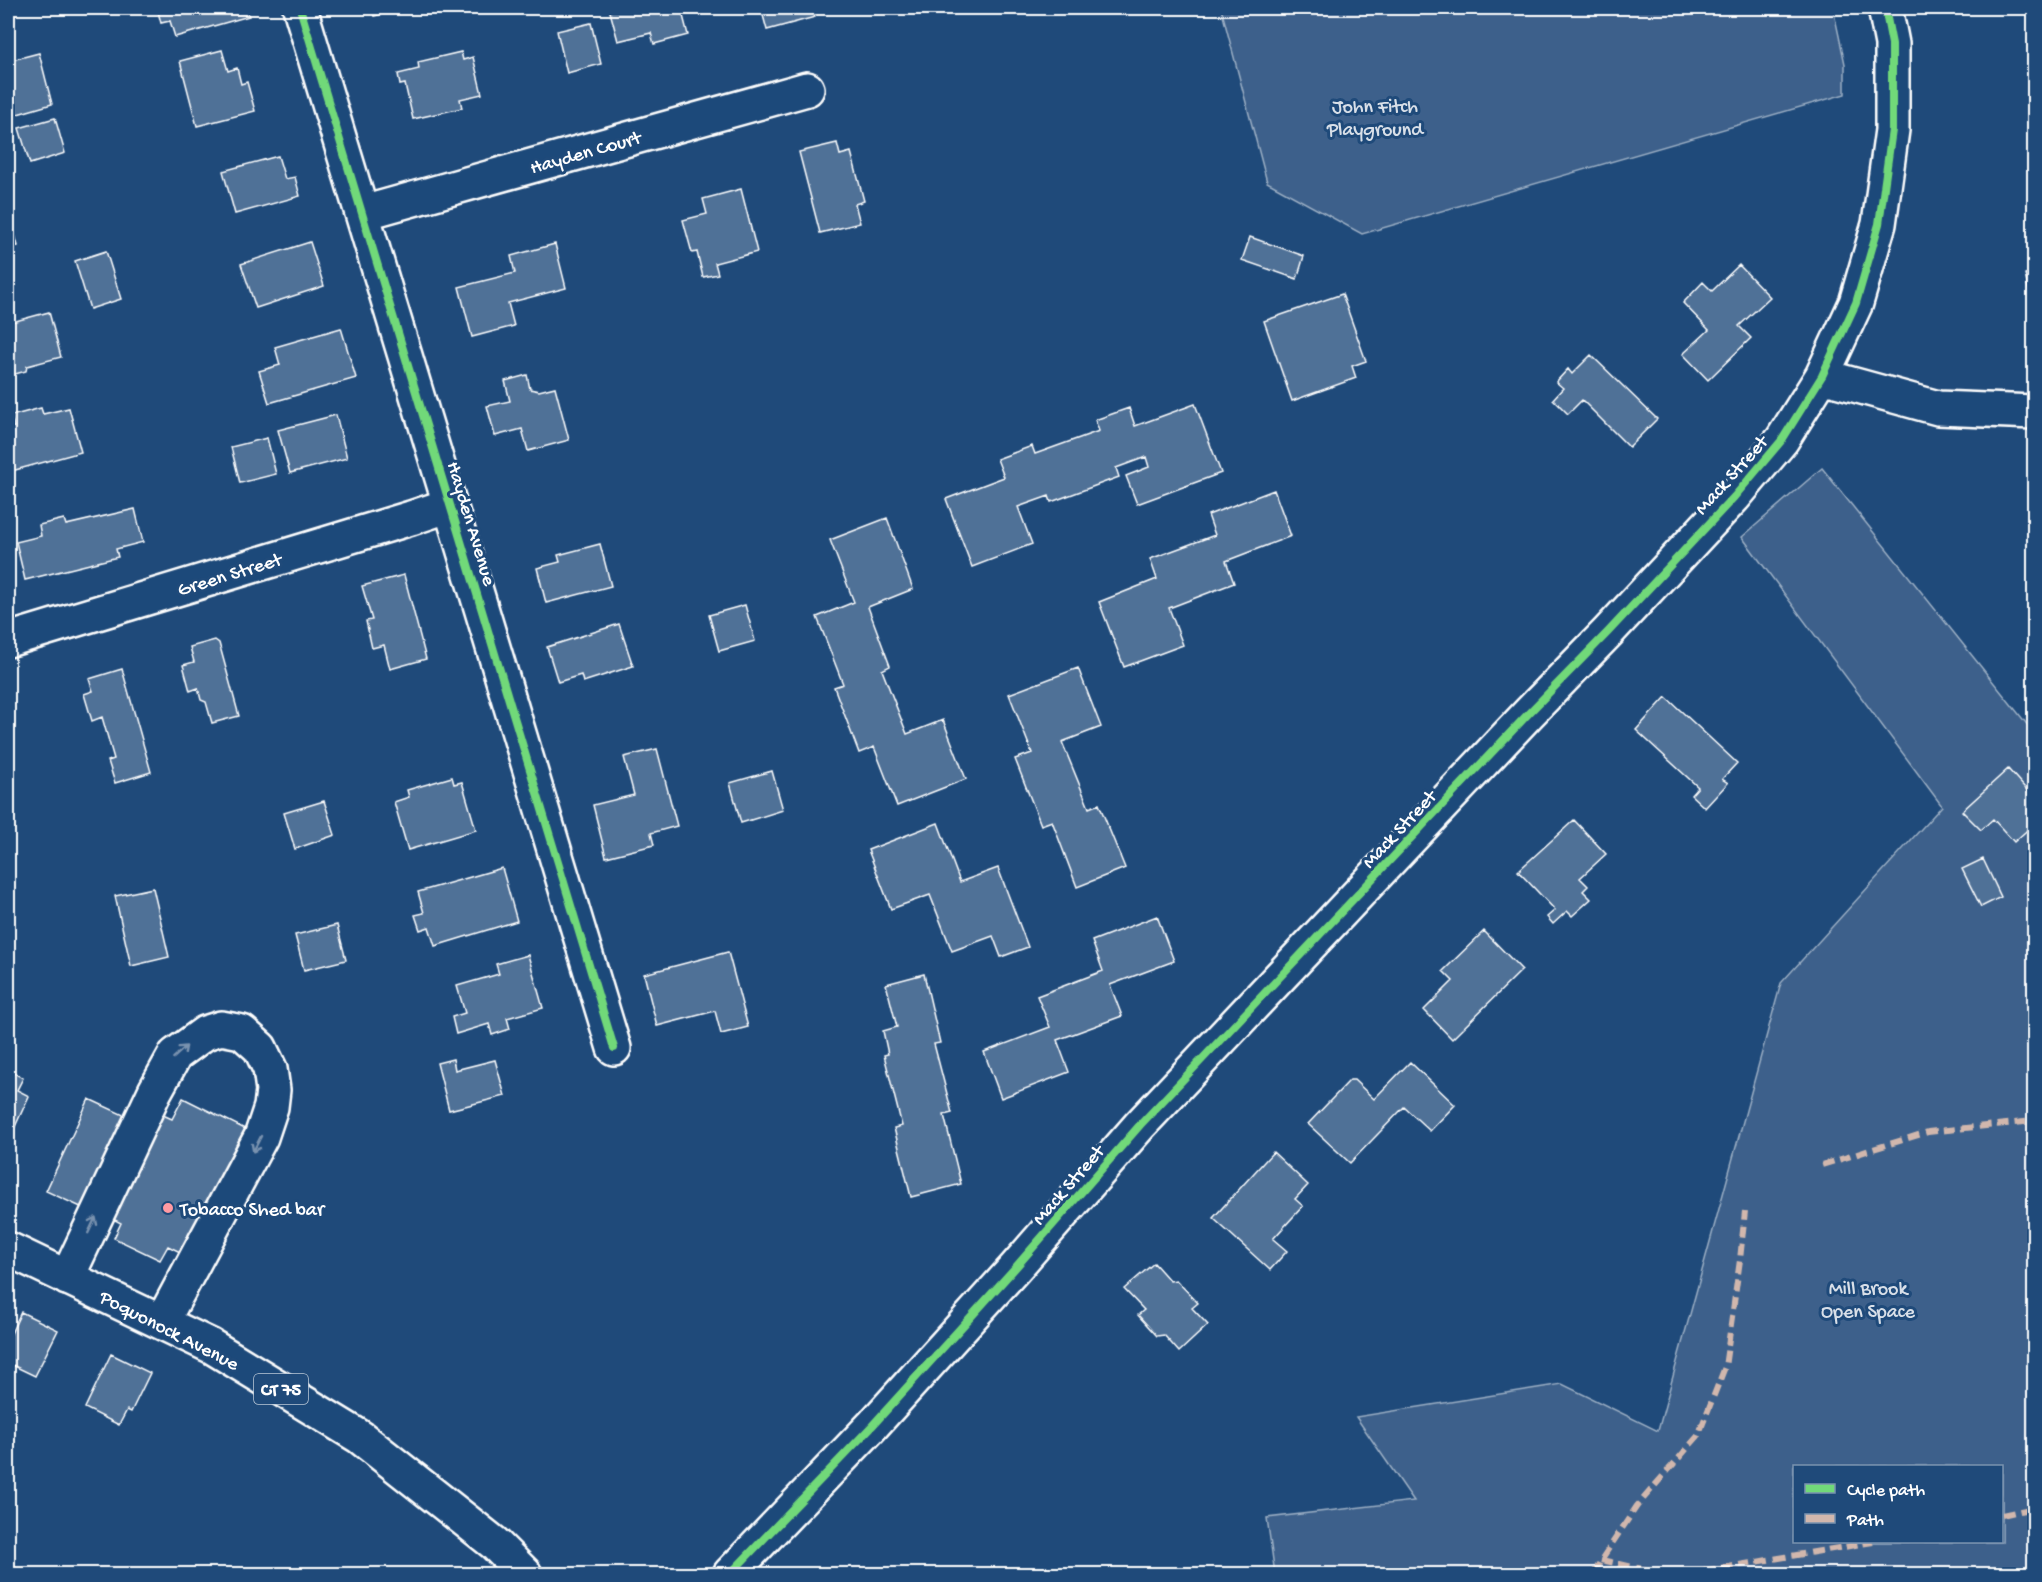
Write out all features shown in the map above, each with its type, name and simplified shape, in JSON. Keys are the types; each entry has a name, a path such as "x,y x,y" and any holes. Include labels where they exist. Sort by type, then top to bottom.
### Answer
{"street":[{"name":"Hayden Avenue","path":"300,8 614,1048"},
{"name":"Mack Street","path":"730,1575 880,1417 1164,1099 1734,497 1782,440 1822,376 1856,303 1879,224 1892,130 1892,44 1885,8"},
{"name":"Hayden Court","path":"363,213 807,88"},
{"path":"1822,376 1938,408 2034,412"},
{"name":"Green Street","path":"8,640 450,505"},
{"path":"67,1278 155,1091 175,1055 205,1033 221,1028 242,1032 260,1048 270,1068 273,1090 271,1107 261,1137 162,1322"},
{"name":"Poquonock Avenue","path":"8,1250 212,1346 360,1437 494,1543 525,1575"}],"green space":[{"name":"John Fitch Playground","path":"1221,8 1833,8 1845,64 1845,94 1362,234 1267,182"},
{"name":"Mill Brook Open Space","path":"1822,468 2034,733 2034,1574 1275,1574 1267,1518 1414,1501 1356,1417 1562,1384 1658,1431 1781,983 1942,806 1742,537"}],"building":[{"path":"157,8 246,8 249,16 175,37 170,21 161,23"},
{"path":"371,8 405,8 374,16"},
{"path":"609,8 681,8 688,35 654,44 651,33 618,41"},
{"path":"761,8 812,8 815,17 767,30"},
{"path":"591,23 601,64 567,73 557,31"},
{"path":"222,50 228,71 237,68 241,84 247,82 255,111 197,126 180,61"},
{"path":"461,52 463,60 473,57 482,94 460,99 462,108 413,119 405,84 400,85 398,74 419,69 418,62"},
{"path":"39,53 52,104 14,115 8,92 8,61"},
{"path":"55,118 65,153 30,164 19,128"},
{"path":"837,143 840,155 851,152 864,201 855,204 860,223 820,233 799,152"},
{"path":"278,156 285,179 295,177 300,196 235,214 223,171"},
{"path":"741,189 757,252 715,263 718,274 703,277 697,252 692,253 683,220 707,214 703,199"},
{"path":"13,227 18,246 8,249 8,229"},
{"path":"1250,237 1304,256 1297,279 1242,260"},
{"path":"310,242 324,286 256,308 241,264"},
{"path":"555,244 566,288 508,303 514,326 472,337 459,287 515,273 511,256"},
{"path":"106,251 121,299 90,309 75,261"},
{"path":"1739,265 1770,297 1739,326 1751,338 1708,380 1683,354 1709,330 1683,303 1703,282 1712,291"},
{"path":"2034,272 2034,312 2033,312 2025,274"},
{"path":"1342,294 1366,361 1352,366 1356,378 1292,401 1264,321"},
{"path":"49,312 61,357 27,366 26,371 8,376 8,323"},
{"path":"341,328 356,378 269,403 259,371 280,365 275,347"},
{"path":"1591,355 1657,419 1629,447 1582,400 1568,414 1553,399 1563,388 1556,382 1568,369 1572,374"},
{"path":"527,375 530,389 539,391 555,387 569,440 528,451 522,429 495,436 487,406 510,401 505,381"},
{"path":"1195,404 1221,473 1137,504 1126,476 1149,467 1146,457 1116,468 1119,477 1051,502 1049,496 1018,507 1032,544 972,567 946,499 1004,477 997,459 1032,446 1035,454 1099,431 1095,420 1129,408 1135,426"},
{"path":"41,408 43,414 69,408 81,452 8,472 8,429 14,427 11,416"},
{"path":"336,415 347,458 290,473 278,430"},
{"path":"267,438 276,474 240,483 231,447"},
{"path":"1274,490 1291,536 1226,561 1234,583 1169,608 1183,645 1124,667 1099,602 1157,579 1150,559 1215,535 1208,515"},
{"path":"135,509 143,542 116,549 118,557 25,580 16,542 41,536 39,525 64,519 66,525"},
{"path":"887,518 913,589 868,607 890,666 882,670 907,734 943,720 966,779 897,806 874,747 859,753 834,687 843,684 817,617 854,602 830,540"},
{"path":"600,544 611,586 546,603 537,568 560,562 558,555"},
{"path":"404,575 426,659 390,669 384,645 372,648 366,621 372,620 362,586"},
{"path":"745,605 755,641 719,651 709,615"},
{"path":"619,624 633,666 583,682 581,675 558,682 547,647"},
{"path":"215,640 219,643 239,716 212,723 206,702 201,700 198,688 190,691 183,665 194,662 190,647"},
{"path":"1078,668 1101,727 1062,742 1089,808 1099,804 1125,868 1077,887 1052,821 1041,825 1015,759 1032,753 1009,694"},
{"path":"122,669 151,772 115,783 108,761 114,759 102,717 92,721 84,694 93,691 89,679"},
{"path":"1666,697 1737,763 1722,779 1728,783 1705,808 1691,795 1698,787 1636,730"},
{"path":"657,749 677,826 651,833 654,845 606,857 593,805 634,795 624,757"},
{"path":"2008,769 2034,798 2034,824 2014,842 1993,819 1981,830 1962,811"},
{"path":"772,771 783,810 741,823 730,783"},
{"path":"452,777 454,784 462,782 476,830 408,850 394,802 409,797 407,790"},
{"path":"324,801 335,835 295,849 284,813"},
{"path":"1574,820 1606,854 1580,878 1588,886 1583,891 1591,899 1572,916 1567,911 1553,924 1547,917 1555,910 1518,871"},
{"path":"938,823 960,882 998,868 1028,947 1001,957 993,936 952,951 930,895 891,909 868,850"},
{"path":"1983,859 2001,897 1981,907 1962,869"},
{"path":"502,868 517,921 435,946 429,927 420,930 415,915 424,913 418,892"},
{"path":"153,888 169,957 131,966 115,896"},
{"path":"1157,916 1174,961 1110,985 1122,1016 1057,1040 1069,1072 1001,1098 984,1052 1050,1027 1037,996 1103,971 1092,941"},
{"path":"337,925 346,960 304,970 295,935"},
{"path":"1484,931 1522,970 1452,1039 1424,1010 1453,981 1443,971"},
{"path":"728,952 748,1027 721,1034 715,1011 657,1026 644,974"},
{"path":"528,955 543,1008 507,1018 510,1029 492,1035 489,1024 456,1034 452,1017 465,1013 457,986 499,974 496,964"},
{"path":"924,974 940,1043 934,1044 952,1113 944,1115 961,1184 911,1197 894,1128 902,1126 884,1055 888,1054 883,1031 897,1027 886,984"},
{"path":"453,1059 455,1070 495,1060 505,1096 449,1110 437,1063"},
{"path":"1410,1062 1455,1105 1430,1131 1404,1107 1350,1163 1308,1124 1350,1080 1354,1080 1374,1099"},
{"path":"8,1070 23,1078 17,1090 29,1096 8,1142"},
{"path":"183,1098 245,1129 182,1253 168,1246 160,1260 114,1238 121,1223 111,1218 163,1115 172,1119"},
{"path":"89,1099 128,1117 85,1209 46,1191"},
{"path":"1273,1152 1308,1185 1295,1199 1303,1206 1273,1239 1287,1251 1270,1270 1213,1218"},
{"path":"1154,1263 1170,1281 1176,1280 1198,1303 1192,1308 1208,1325 1179,1352 1164,1335 1157,1336 1138,1315 1144,1310 1124,1289"},
{"path":"21,1312 58,1330 35,1376 8,1363 8,1340"},
{"path":"111,1354 150,1373 131,1412 127,1410 119,1425 85,1408"}],"marked path":[{"path":"1822,1165 1928,1132 2034,1121"},
{"path":"1594,1574 1637,1506 1698,1436 1725,1367 1745,1211"},
{"path":"2003,1515 2034,1508"},
{"path":"1686,1574 1867,1543"},
{"path":"1601,1560 1666,1574"}],"cycle path":[{"path":"300,8 614,1048"},
{"path":"730,1574 872,1426 1140,1125 1608,632 1734,497 1782,440 1822,376 1856,303 1879,224 1892,130 1892,44 1885,8"}],"place":[{"name":"Tobacco Shed bar","path":"168,1208"}]}
